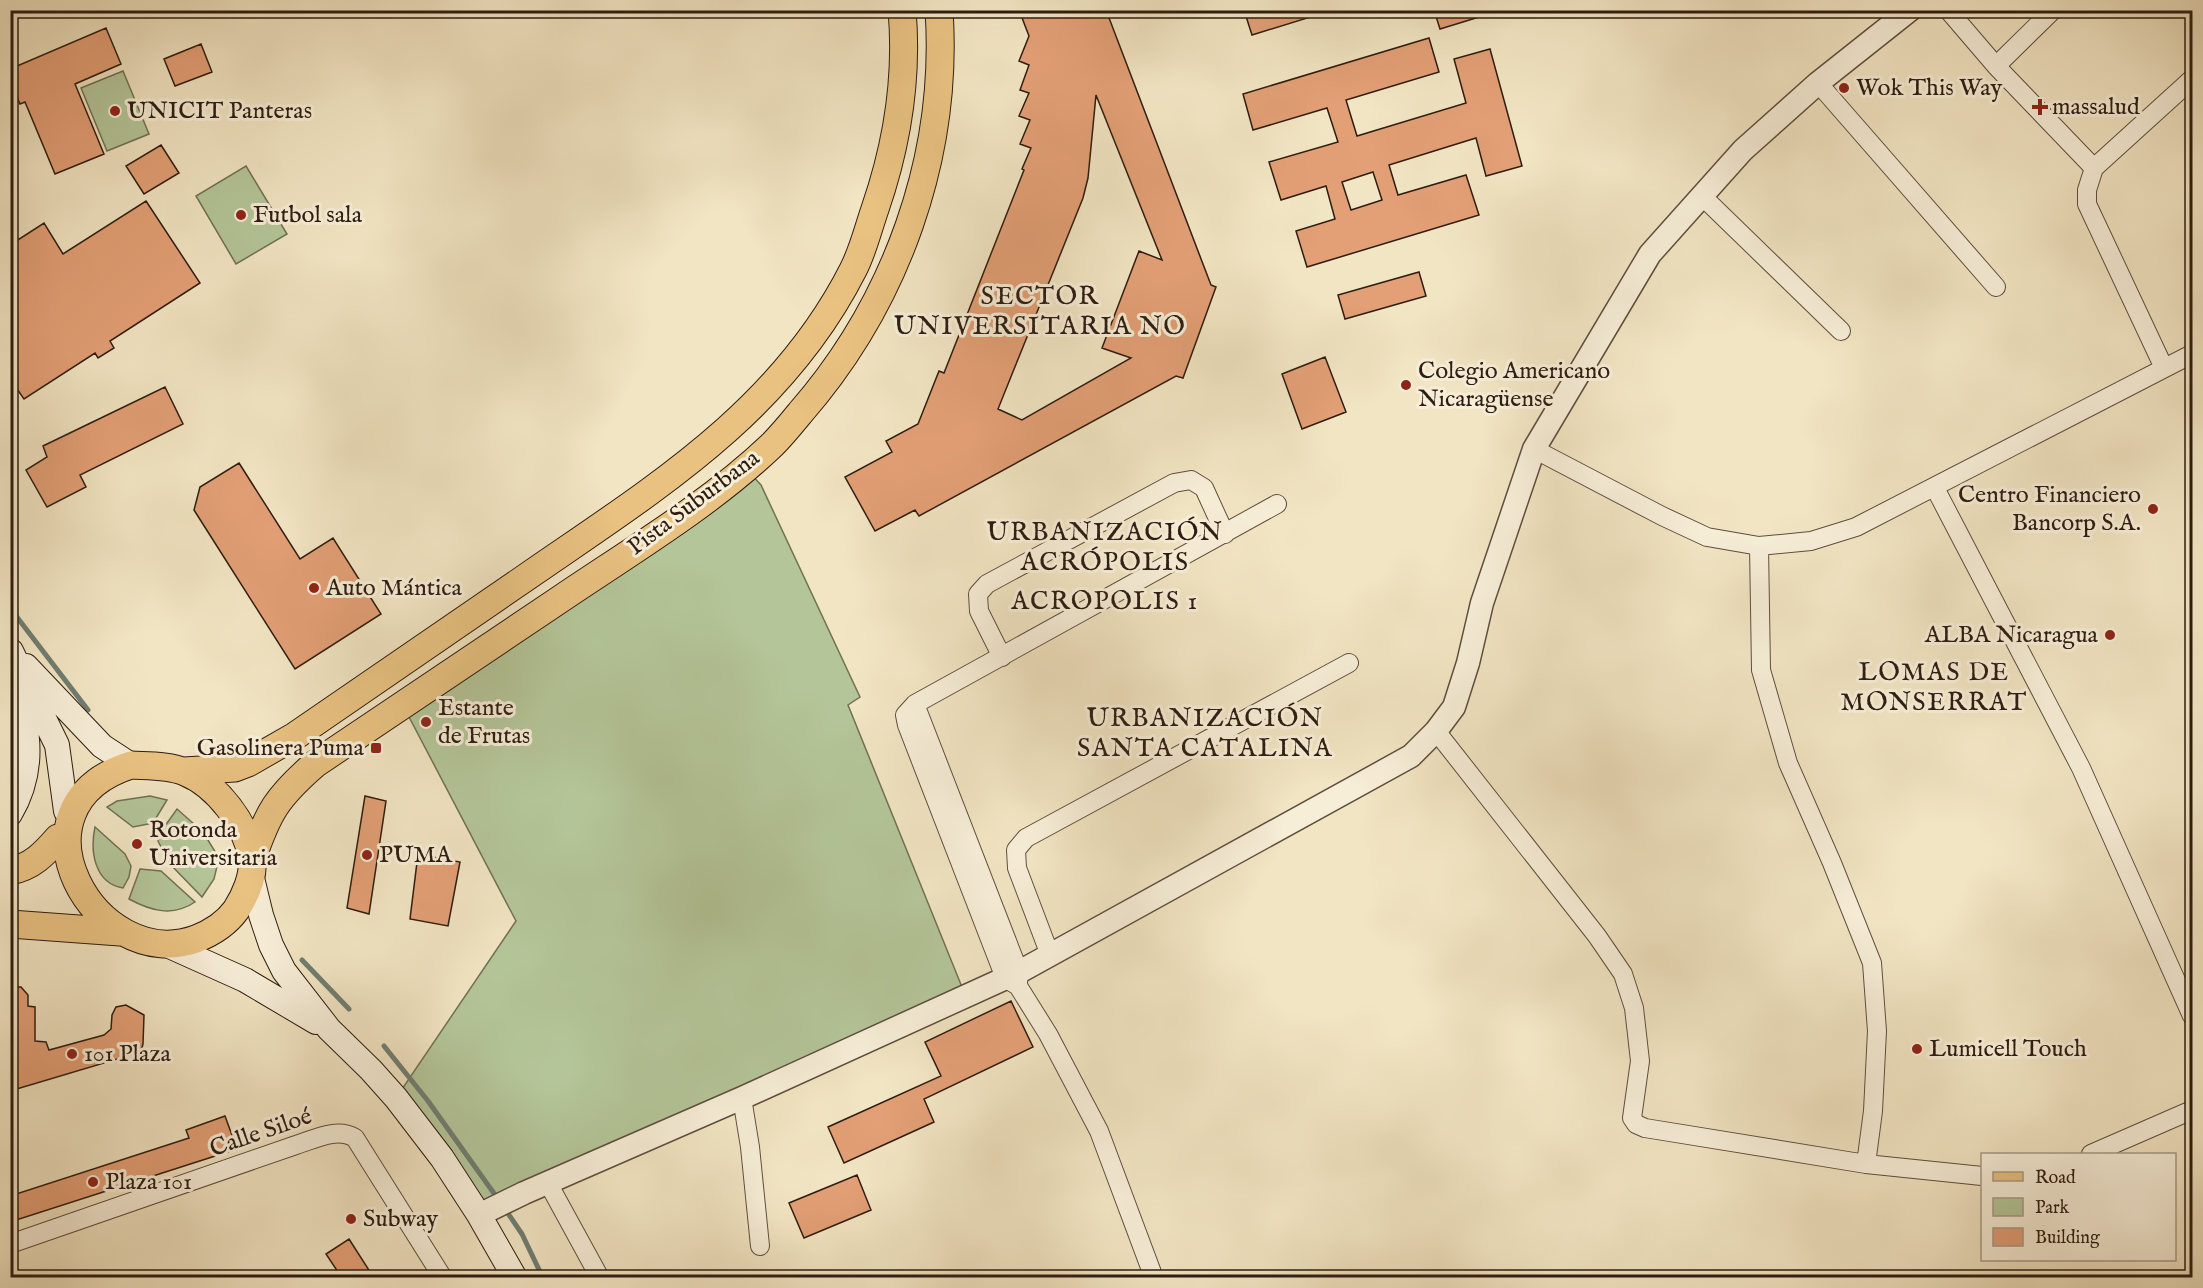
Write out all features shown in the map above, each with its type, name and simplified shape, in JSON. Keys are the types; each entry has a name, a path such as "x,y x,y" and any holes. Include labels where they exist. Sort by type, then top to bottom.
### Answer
{"main road":[{"name":"Pista Suburbana","path":"184,771 235,768 295,736 666,481 757,402 788,368 825,319 854,268 885,180 894,143 902,86 902,10"},
{"name":"Pista Suburbana","path":"252,867 265,823 273,808 293,783 315,764 659,532 720,488 773,444 824,386 854,342 882,290 902,249 922,188 934,133 939,80 939,10"},
{"path":"11,651 102,746 130,765"},
{"path":"11,651 57,745 66,811"},
{"path":"10,814 22,794 27,772 29,744 11,651"},
{"path":"10,871 34,863 45,854 58,838 66,811 81,791 112,771 130,765 184,771 209,788 228,805 241,827 252,867 261,915 271,945 284,971 329,1029 396,1098 442,1158 479,1215 515,1278"},
{"path":"58,838 65,874 79,896 97,915 121,932"},
{"path":"166,945 194,939 222,924 237,908 252,867"},
{"path":"10,924 121,932 166,945 245,980 329,1029"}],"street":[{"path":"479,1215 524,1193 1014,979 1050,955 1411,756 1436,731 1454,707 1468,663 1482,603 1534,449 1650,254 1743,150 1818,83 1910,10"},
{"path":"1948,10 1996,66 2094,168"},
{"path":"1996,66 2053,10"},
{"path":"2164,368 2087,204 2087,190 2094,168 2193,79"},
{"path":"1818,83 1996,287"},
{"path":"1702,196 1841,332"},
{"path":"1534,449 1707,537 1759,546 1811,541 1856,527 2193,354"},
{"path":"1002,657 979,611 978,594 987,584 1174,483 1191,480 1204,488 1225,534"},
{"path":"1935,488 2081,768 2193,1016"},
{"path":"1154,1278 1099,1131 1048,1034 1014,979 947,781 915,704 1277,504"},
{"path":"1759,546 1761,670 1788,763 1832,863 1872,963 1877,1032 1873,1112 1866,1164"},
{"path":"1050,955 1017,868 1016,850 1026,838 1349,663"},
{"path":"1436,731 1597,936 1623,974 1634,1008 1640,1061 1632,1118 1636,1124 1645,1128 1866,1164 1981,1176"},
{"path":"742,1098 750,1147 760,1246"},
{"path":"2096,1153 2193,1110"},
{"name":"Calle Siloé","path":"10,1244 334,1133 346,1132 356,1138 443,1278"},
{"path":"548,1183 600,1278"}],"green space":[{"name":"UNICIT Panteras","path":"123,71 149,134 107,151 81,88"},
{"name":"Futbol sala","path":"246,166 287,234 236,264 196,196"},
{"path":"745,468 761,485 860,697 848,705 966,997 479,1215 396,1098 516,921 408,715"},
{"path":"150,796 167,800 153,823 133,827 107,807 117,801"},
{"path":"177,809 203,832 219,858 214,879 202,897 170,864 158,841"},
{"path":"95,827 125,854 131,866 129,877 123,888 106,880 96,865 93,846"},
{"path":"140,869 161,871 195,902 178,910 162,911 129,899"}],"building":[{"path":"1019,10 1106,10 1211,285 1216,287 1183,378 1176,376 919,516 915,510 875,531 845,477 892,452 886,441 918,424 939,371 944,373 1031,148 1020,144 1030,120 1019,116 1029,93 1020,90 1029,65 1019,61 1029,36","holes":["1096,95 1162,260 1139,251 1102,348 1131,358 1022,420 998,409 1083,198 1088,178"]},
{"path":"1244,10 1319,10 1320,14 1252,35"},
{"path":"1434,10 1488,10 1489,14 1440,29"},
{"path":"106,28 121,64 75,84 104,154 55,174 25,102 20,104 10,81 10,69"},
{"path":"1429,38 1439,72 1346,100 1357,136 1466,103 1454,59 1490,49 1522,166 1486,176 1476,138 1389,165 1398,195 1466,175 1479,215 1307,267 1296,231 1335,219 1326,186 1281,200 1269,162 1338,142 1327,108 1253,130 1243,94","holes":["1373,172 1382,200 1351,210 1342,182"]},
{"path":"201,44 212,72 175,86 164,59"},
{"path":"161,145 179,173 144,194 126,166"},
{"path":"146,201 200,283 110,341 114,348 98,358 95,353 24,399 10,379 10,245 44,223 63,254"},
{"path":"1419,272 1426,296 1345,319 1338,295"},
{"path":"1325,357 1346,412 1302,429 1282,374"},
{"path":"165,387 183,424 80,475 86,487 47,507 26,470 47,457 43,446"},
{"path":"239,463 300,559 333,538 381,614 295,669 194,510 200,487"},
{"name":"PUMA","path":"365,796 386,801 369,914 347,908"},
{"path":"418,854 460,862 448,926 410,919"},
{"path":"10,987 21,987 28,995 28,1006 35,1007 35,1041 46,1042 49,1050 104,1035 111,1029 112,1015 116,1007 126,1005 144,1015 141,1052 10,1091"},
{"path":"1011,1001 1033,1047 924,1099 934,1122 844,1163 828,1127 941,1076 925,1042"},
{"name":"Plaza 101","path":"225,1116 237,1149 10,1222 10,1196 189,1138 186,1130"},
{"path":"857,1175 871,1210 804,1238 789,1203"},
{"path":"349,1239 374,1278 342,1278 326,1254"}],"waterway":[{"path":"10,608 88,710"},
{"path":"302,960 349,1009"},
{"path":"384,1046 428,1101 498,1199"},
{"path":"505,1209 522,1234 543,1278"}],"place":[{"name":"Wok This Way","path":"1844,88"},
{"name":"massalud","path":"2040,107"},
{"name":"UNICIT Panteras","path":"115,111"},
{"name":"Futbol sala","path":"241,215"},
{"name":"Colegio Americano Nicaragüense","path":"1406,385"},
{"name":"Centro Financiero Bancorp S.A.","path":"2153,509"},
{"name":"Auto Mántica","path":"314,588"},
{"name":"ALBA Nicaragua","path":"2110,635"},
{"name":"Estante de Frutas","path":"426,722"},
{"name":"Gasolinera Puma","path":"376,748"},
{"name":"Rotonda Universitaria","path":"137,844"},
{"name":"PUMA","path":"367,855"},
{"name":"Lumicell Touch","path":"1917,1049"},
{"name":"101 Plaza","path":"72,1054"},
{"name":"Plaza 101","path":"93,1182"},
{"name":"Subway","path":"351,1219"}],"district":[{"name":"SECTOR UNIVERSITARIA NO","path":"1040,311"},
{"name":"URBANIZACIÓN ACRÓPOLIS","path":"1105,547"},
{"name":"ACROPOLIS 1","path":"1105,601"},
{"name":"LOMAS DE MONSERRAT","path":"1934,687"},
{"name":"URBANIZACIÓN SANTA CATALINA","path":"1205,733"}]}
